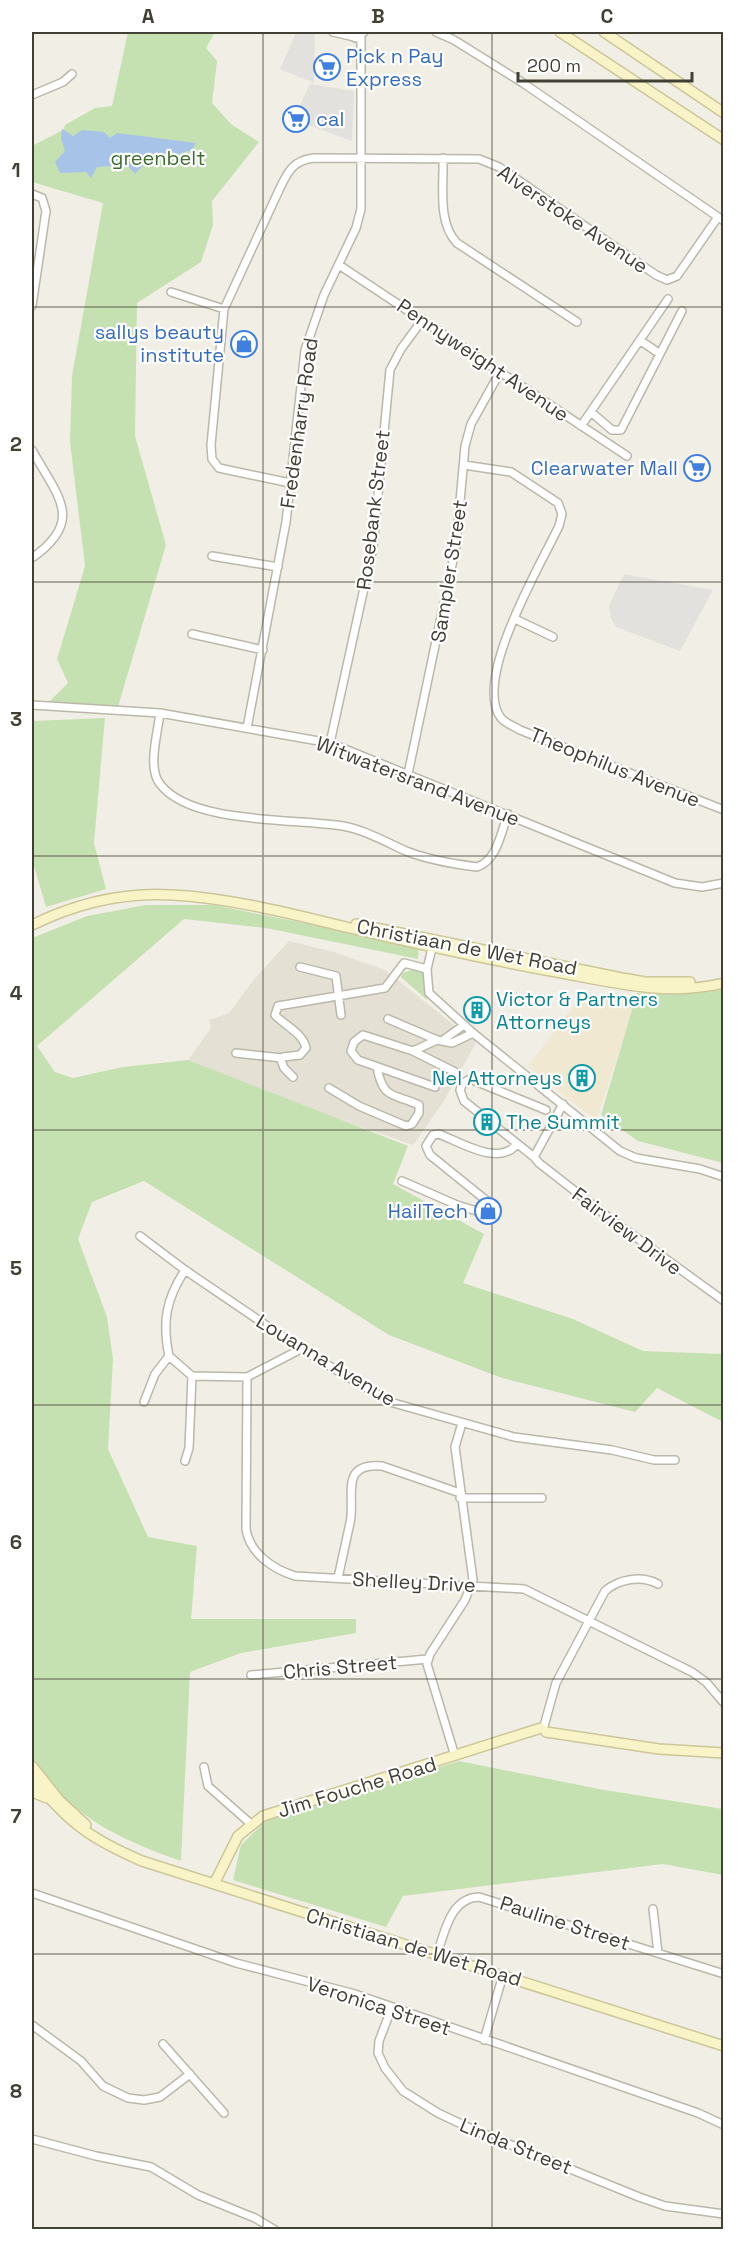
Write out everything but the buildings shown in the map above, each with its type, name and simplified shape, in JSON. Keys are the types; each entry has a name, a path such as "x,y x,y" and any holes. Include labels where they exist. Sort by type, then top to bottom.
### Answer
{"main road":[{"path":"560,32 723,140"},
{"path":"604,32 723,113"},
{"name":"Christiaan de Wet Road","path":"32,925 71,908 91,903 154,895 193,897 317,920 369,926 515,965 621,985 673,989 723,983"},
{"name":"Christiaan de Wet Road","path":"433,942 645,982 689,982 723,978"},
{"name":"Jim Fouche Road","path":"214,1884 231,1846 251,1824 263,1816 544,1729 659,1749 723,1754"},
{"name":"Jim Fouche Road","path":"561,1732 657,1746 723,1749"},
{"name":"Christiaan de Wet Road","path":"34,1775 52,1801 84,1832 121,1852 214,1884 723,2044"},
{"name":"Christiaan de Wet Road","path":"34,1775 72,1814 121,1852"},
{"path":"32,1792 52,1801"}],"street":[{"path":"333,32 355,35"},
{"path":"436,32 454,40 523,84 609,145 721,219"},
{"name":"Fredenharry Road","path":"247,728 278,567 305,350 321,303 359,219 359,52 355,35"},
{"path":"32,95 58,85 72,74"},
{"path":"443,158 444,219 450,235 457,243 577,322"},
{"name":"Alverstoke Avenue","path":"290,483 227,472 219,468 212,459 214,404 224,309 290,169 304,159 479,159 499,167 662,279 673,279 677,276 721,219"},
{"path":"32,194 42,198 46,211 32,306"},
{"name":"Pennyweight Avenue","path":"339,265 500,372 588,421 627,456"},
{"path":"171,292 224,309"},
{"path":"669,299 588,421 612,430 621,430 682,311"},
{"name":"Rosebank Street","path":"330,743 373,547 390,370 400,349 423,319"},
{"path":"641,341 660,354"},
{"name":"Sampler Street","path":"408,774 454,556 471,424 500,372"},
{"path":"32,450 61,503 64,515 54,541 32,558"},
{"path":"464,465 511,472 553,499 561,509 559,526 515,619 553,637"},
{"path":"212,556 278,567"},
{"name":"Theophilus Avenue","path":"515,619 504,642 494,677 498,712 506,723 723,810"},
{"path":"192,634 263,650"},
{"name":"Witwatersrand Avenue","path":"32,705 160,713 330,743 675,883 702,887 723,884"},
{"path":"160,713 155,763 157,779 169,793 194,806 272,822 342,826 409,852 477,867 488,862 492,856 508,814"},
{"path":"433,942 426,969 427,988 431,997 464,1026 629,1156 700,1169 723,1177"},
{"path":"236,1053 282,1058 300,1055 306,1048 298,1034 275,1015 278,1006 385,988 404,963 426,969"},
{"path":"300,967 336,976 341,1015"},
{"path":"388,1019 452,1043 473,1033"},
{"path":"413,1051 440,1040 464,1026"},
{"path":"435,1088 354,1057 352,1046 358,1037 370,1035 413,1051 455,1072"},
{"path":"282,1058 281,1063 293,1077"},
{"path":"329,1088 359,1107 400,1124 412,1124 419,1113 419,1105 387,1093 381,1085 377,1066"},
{"name":"Fairview Drive","path":"546,1110 476,1080 470,1079 463,1083 460,1090 464,1101 517,1144 612,1220 723,1301"},
{"path":"534,1156 562,1104"},
{"path":"402,1181 457,1205 480,1212 486,1207 488,1201 430,1155 426,1146 428,1140 433,1135 439,1134 497,1155 510,1152 517,1144"},
{"name":"Louanna Avenue","path":"140,1236 185,1270 302,1349 390,1402 514,1437 612,1450 654,1460 675,1460"},
{"path":"144,1402 155,1374 169,1356 166,1309 172,1292 185,1270"},
{"path":"169,1356 192,1376 247,1377 302,1349"},
{"path":"185,1461 189,1448 192,1376"},
{"name":"Shelley Drive","path":"247,1377 247,1536 264,1561 295,1576 524,1589 692,1672 706,1682 723,1703"},
{"path":"455,1756 428,1669 428,1659 465,1600 473,1575 454,1447 462,1423"},
{"path":"338,1578 351,1523 350,1484 360,1471 370,1466 382,1467 460,1496 542,1498"},
{"path":"544,1729 551,1695 604,1591 612,1585 642,1578 658,1584"},
{"name":"Chris Street","path":"251,1675 428,1659"},
{"path":"204,1767 208,1785 251,1824"},
{"name":"Veronica Street","path":"32,1893 236,1963 346,1991 698,2113 723,2126"},
{"name":"Pauline Street","path":"437,1954 454,1910 465,1900 474,1898 508,1905 723,1974"},
{"path":"653,1909 658,1953"},
{"path":"484,2040 503,1975"},
{"name":"Linda Street","path":"392,2007 379,2041 378,2053 398,2086 417,2101 472,2129 639,2197 665,2205 723,2214"},
{"path":"32,2025 81,2061 103,2086 128,2098 144,2100 160,2097 190,2074"},
{"path":"163,2044 224,2113"},
{"path":"32,2139 96,2156 151,2167 198,2195 263,2226 275,2229"}],"shaded area":[{"path":"296,33 315,33 314,83 280,69"},
{"path":"310,84 354,91 352,141 303,123 302,112 298,109"},
{"path":"624,574 713,590 680,651 616,627 611,618 609,606"},
{"path":"289,941 334,952 385,970 455,1026 450,1031 477,1041 444,1101 413,1145 301,1106 188,1060 211,1028 209,1020 229,1013 255,978"},
{"path":"583,994 635,1003 596,1121 528,1066"}],"green space":[{"name":"greenbelt","path":"128,32 215,32 206,48 217,61 212,103 232,125 259,142 212,201 213,225 201,262 137,303 135,436 166,545 117,710 45,706 68,683 57,659 85,566 70,442 72,376 103,203 32,182 32,146 63,130 65,125 95,108 112,106"},
{"path":"105,718 94,843 106,889 46,907 32,859 32,721"},
{"path":"146,905 214,905 419,946 418,959 266,928 184,919 37,1046 55,1072 73,1078 123,1067 188,1060 408,1146 393,1184 484,1234 463,1283 573,1319 643,1351 723,1354 723,1422 657,1388 635,1412 502,1378 389,1335 144,1181 92,1202 78,1239 107,1317 113,1359 108,1449 148,1537 197,1546 191,1619 356,1619 356,1633 241,1653 190,1672 181,1861 136,1844 96,1822 61,1794 32,1756 32,938 87,916"},
{"path":"414,969 424,972 427,1000 401,977 403,973"},
{"path":"723,990 723,1163 638,1141 601,1115 637,993 682,994"},
{"path":"459,1761 599,1789 723,1809 723,1875 663,1864 403,1896 386,1927 233,1880 241,1845 266,1821"}],"water":[{"path":"62,129 73,136 82,130 104,132 110,138 117,133 196,143 192,150 145,163 135,174 127,165 97,167 91,178 86,172 60,173 55,162 65,151 61,139"}],"place":[{"name":"Pick n Pay Express","path":"327,67"},
{"name":"cal","path":"296,119"},
{"name":"sallys beauty institute","path":"244,344"},
{"name":"Clearwater Mall","path":"697,468"},
{"name":"Victor & Partners Attorneys","path":"477,1010"},
{"name":"Nel Attorneys","path":"582,1078"},
{"name":"The Summit","path":"487,1122"},
{"name":"HailTech","path":"488,1211"}]}
